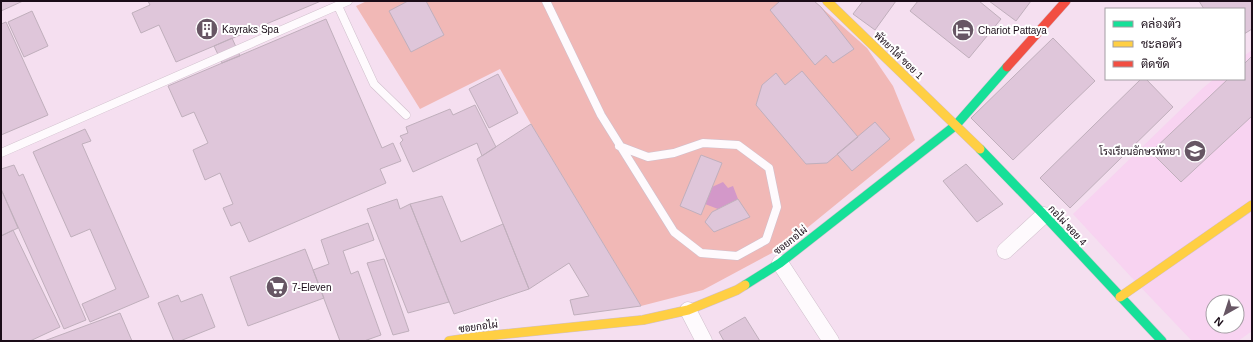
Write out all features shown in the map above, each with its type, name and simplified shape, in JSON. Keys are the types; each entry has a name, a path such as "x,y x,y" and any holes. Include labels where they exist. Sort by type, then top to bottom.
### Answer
{"street":[{"name":"พัทยาใต้ ซอย 1","path":"827,1 956,125"},
{"name":"ซอยกอไผ่","path":"449,341 644,320 688,310 737,290 780,262 956,125 1066,1"},
{"name":"กอไผ่ ซอย 4","path":"956,125 1044,215 1162,341"},
{"path":"1120,297 1252,205"},
{"path":"1005,252 1044,215"},
{"path":"780,262 831,341"},
{"path":"688,310 704,341"}],"lane":[{"path":"1,153 348,1"},
{"path":"546,1 601,115 619,146 674,232 701,253 737,256 766,240 777,207 769,168 738,145 703,143 674,153 648,157 619,146"},
{"path":"338,6 374,84 406,114"}],"shaded area":[{"path":"367,1 814,1 867,48 893,86 915,140 785,246 703,290 641,306 531,124 500,69 420,109 356,6"},
{"name":"โรงเรียนอักษรพัทยา","path":"1252,50 1252,331 1238,341 1192,341 1073,214 1213,80 1245,80 1245,55"},
{"path":"723,182 728,188 733,186 738,199 718,209 705,204 712,187"}],"building":[{"path":"1,1 23,1 1,11"},
{"name":"Kayraks Spa","path":"148,1 321,1 176,62 159,25 141,33 132,13 150,5"},
{"path":"408,1 426,1 444,35 411,52 389,11"},
{"path":"780,1 814,1 821,7 854,49 833,63 826,55 815,65 770,10"},
{"path":"863,1 896,1 875,30 853,14"},
{"name":"Chariot Pattaya","path":"918,1 979,1 1001,19 969,58 910,11"},
{"path":"989,1 1031,1 1016,21"},
{"path":"1199,1 1252,1 1252,29 1245,33 1245,8 1203,8"},
{"path":"32,11 48,46 24,57 8,22"},
{"path":"326,19 382,148 393,143 401,161 380,169 386,183 249,242 240,222 231,226 223,208 233,204 220,173 205,180 193,150 208,143 194,112 182,117 168,86"},
{"path":"6,22 48,115 1,135 1,24"},
{"path":"232,38 240,56 222,63 214,46"},
{"path":"1053,38 1095,81 1013,160 971,118"},
{"path":"1252,56 1252,116 1181,182 1151,152 1227,80 1245,80 1245,63"},
{"path":"802,71 858,137 827,163 806,164 756,105 762,85 776,73 785,85"},
{"path":"498,74 518,113 489,128 469,89"},
{"path":"1140,80 1147,80 1173,107 1070,208 1040,178"},
{"path":"475,105 496,147 482,156 477,143 413,172 400,143 403,140 400,136 408,133 406,127 450,109 453,115"},
{"path":"875,122 890,139 852,171 837,154"},
{"path":"531,124 641,306 574,315 570,300 589,296 569,263 529,289 477,159"},
{"path":"85,129 91,141 82,144 149,297 90,322 82,304 116,289 90,229 71,237 33,152"},
{"path":"701,155 722,163 701,215 680,206"},
{"path":"966,164 1003,204 977,222 943,181"},
{"path":"14,165 19,176 23,174 86,320 64,329 1,189 1,169"},
{"path":"1,189 18,228 1,236"},
{"path":"442,196 461,242 503,224 529,289 454,314 410,204"},
{"path":"397,199 400,209 410,204 449,302 408,313 367,209"},
{"path":"738,199 750,217 714,232 705,222 712,212"},
{"path":"368,223 374,240 343,251 351,274 358,271 381,335 364,341 340,341 313,270 329,264 321,240"},
{"path":"13,230 60,327 30,341 1,341 1,236"},
{"name":"7-Eleven","path":"305,249 324,298 248,326 230,277"},
{"path":"384,259 409,331 393,335 367,263"},
{"path":"202,294 215,327 180,341 174,341 158,303 178,295 181,302"},
{"path":"120,313 132,341 44,341"},
{"path":"745,317 760,341 724,341 719,332"}],"traffic: fast":[{"path":"745,285 780,263 956,125 1007,67"},
{"path":"980,149 1162,341"}],"traffic: slow":[{"path":"827,1 980,149"},
{"path":"1120,297 1252,205"},
{"path":"449,341 643,320 688,310 737,290 745,285"}],"traffic: jam":[{"path":"1007,67 1066,1"}],"place":[{"name":"Kayraks Spa","path":"207,29"},
{"name":"Chariot Pattaya","path":"963,30"},
{"name":"โรงเรียนอักษรพัทยา","path":"1195,151"},
{"name":"7-Eleven","path":"277,287"}]}
